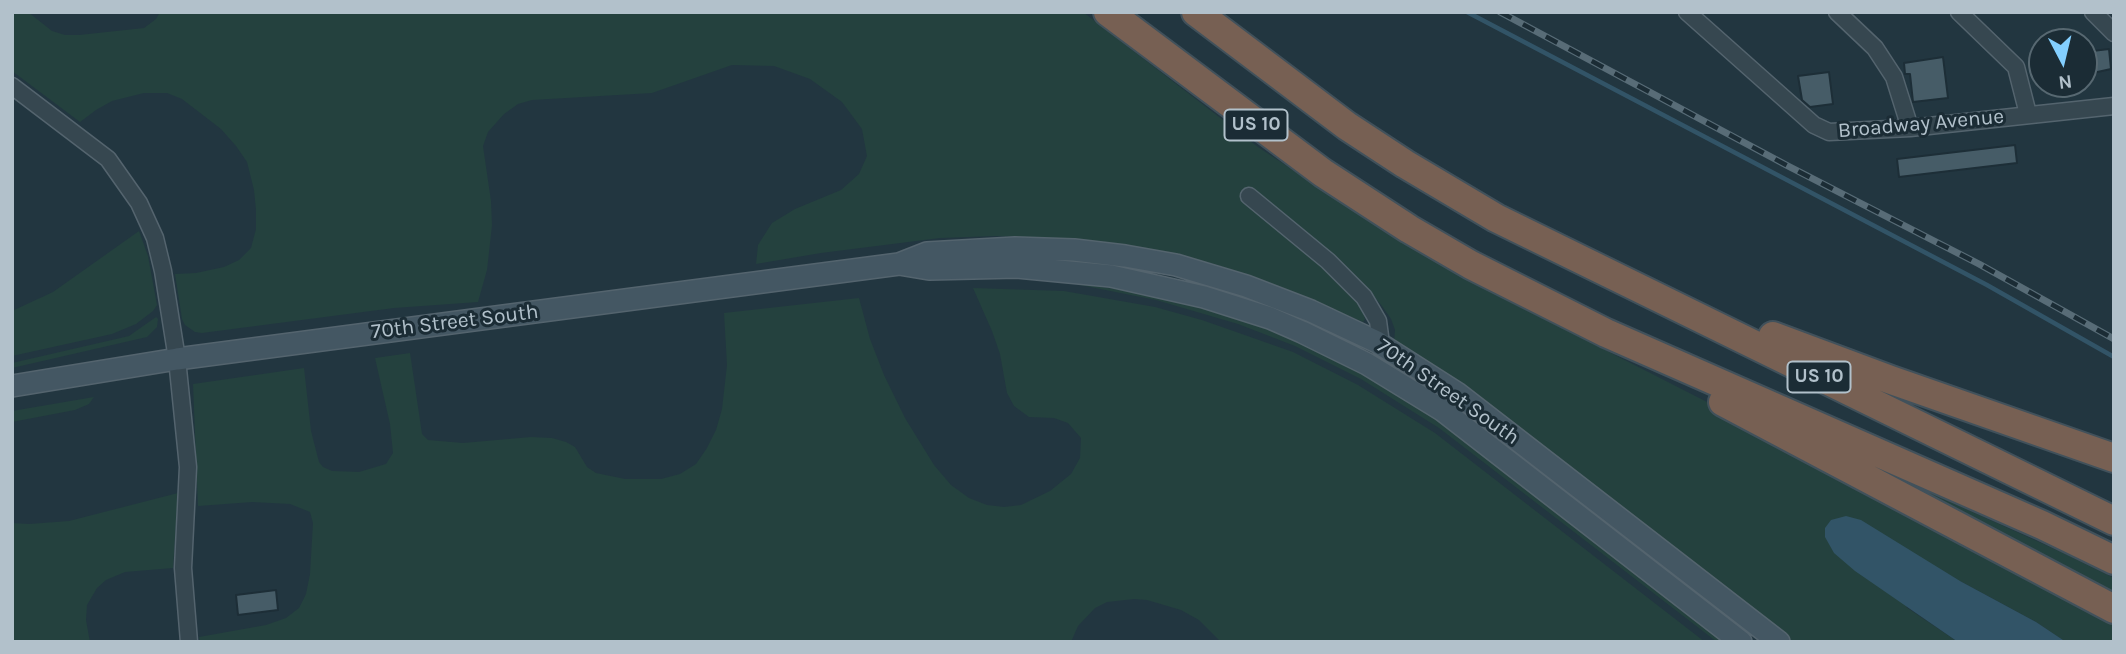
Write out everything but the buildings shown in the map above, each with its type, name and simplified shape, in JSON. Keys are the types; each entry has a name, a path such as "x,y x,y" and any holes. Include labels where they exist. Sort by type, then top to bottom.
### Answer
{"highway":[{"name":"US 10","path":"1108,12 1350,192 1471,265 1606,333 2042,525 2114,560"},
{"name":"US 10","path":"1196,12 1317,105 1466,201 1525,233 2114,521"},
{"path":"1525,233 1824,356 2114,458"},
{"path":"1606,333 1662,371 2114,609"}],"main road":[{"name":"70th Street South","path":"12,386 177,359 899,264 927,253 994,248 1074,250 1146,259 1246,285 1377,342 1457,393 1779,642"},
{"name":"70th Street South","path":"899,264 929,270 1017,267 1111,276 1204,297 1259,314 1302,332 1367,363 1442,411 1741,642"}],"street":[{"name":"Broadway Avenue","path":"1687,12 1814,125 1837,133 1910,128 2114,106"},
{"path":"1837,12 1875,48 1895,77 1910,128"},
{"path":"1959,12 2017,67 2028,114"},
{"path":"2093,12 2114,33"},
{"path":"12,86 100,152 121,176 139,203 153,232 177,359 188,467 183,568 189,642"},
{"path":"1249,196 1328,261 1364,297 1378,321 1380,336 1377,342"}],"green space":[{"path":"12,12 28,12 52,31 79,35 144,28 156,19 160,12 1083,12 1258,147 1399,240 1507,300 1711,404 2114,618 2114,642 2066,642 2036,622 1960,581 1906,607 1958,642 1793,642 1466,388 1394,342 1395,330 1382,306 1323,250 1317,260 1361,305 1365,319 1363,322 1265,281 1214,264 1148,249 1076,239 994,236 940,238 756,264 758,245 772,223 795,209 841,190 859,174 867,156 862,129 842,102 810,79 774,66 732,65 652,93 532,100 518,104 504,114 488,132 483,146 492,225 487,270 478,302 394,308 195,332 185,325 182,319 175,274 224,267 239,260 251,248 256,229 256,210 247,162 221,129 182,99 167,93 144,93 112,101 80,122 12,71"},
{"path":"139,231 148,256 157,305 153,311 136,324 112,334 12,356 12,311 53,292"},
{"path":"1065,282 1144,293 1243,319 1307,345 1367,375 1439,420 1725,642 1717,642 1439,428 1361,379 1295,346 1238,324 1156,300"},
{"path":"973,288 1064,291 1155,307 1202,320 1293,352 1358,385 1435,433 1705,642 1221,642 1199,620 1181,610 1134,599 1107,602 1095,608 1078,626 1071,642 200,642 199,637 266,625 286,618 299,608 306,594 310,574 313,523 310,512 290,504 252,502 198,506 193,384 304,368 311,431 319,462 332,471 359,472 386,464 393,453 390,424 375,358 410,353 422,434 428,440 463,443 531,437 552,438 575,447 587,467 596,473 625,479 661,479 680,474 696,464 716,430 722,409 727,365 724,313 859,298 870,339 884,375 905,418 934,465 951,485 969,498 987,505 1021,505 1050,491 1071,474 1080,458 1081,438 1068,423 1054,418 1029,417 1014,406 1007,393 1000,354"},
{"path":"156,317 157,327 147,337 12,368 12,363 129,336"},
{"path":"94,397 89,404 75,410 12,422 12,411"},
{"path":"1851,457 2114,578 2114,599"},
{"path":"178,493 173,568 125,572 106,580 97,588 87,605 86,620 90,642 12,642 12,523 69,521"}],"water":[{"path":"1846,516 1861,520 2066,642 1958,642 1855,571 1834,553 1825,537 1825,528 1831,520"}],"waterway":[{"path":"1467,12 1987,285 2114,357"}],"railway":[{"path":"1500,12 1788,166 1979,264 2114,339"}]}
